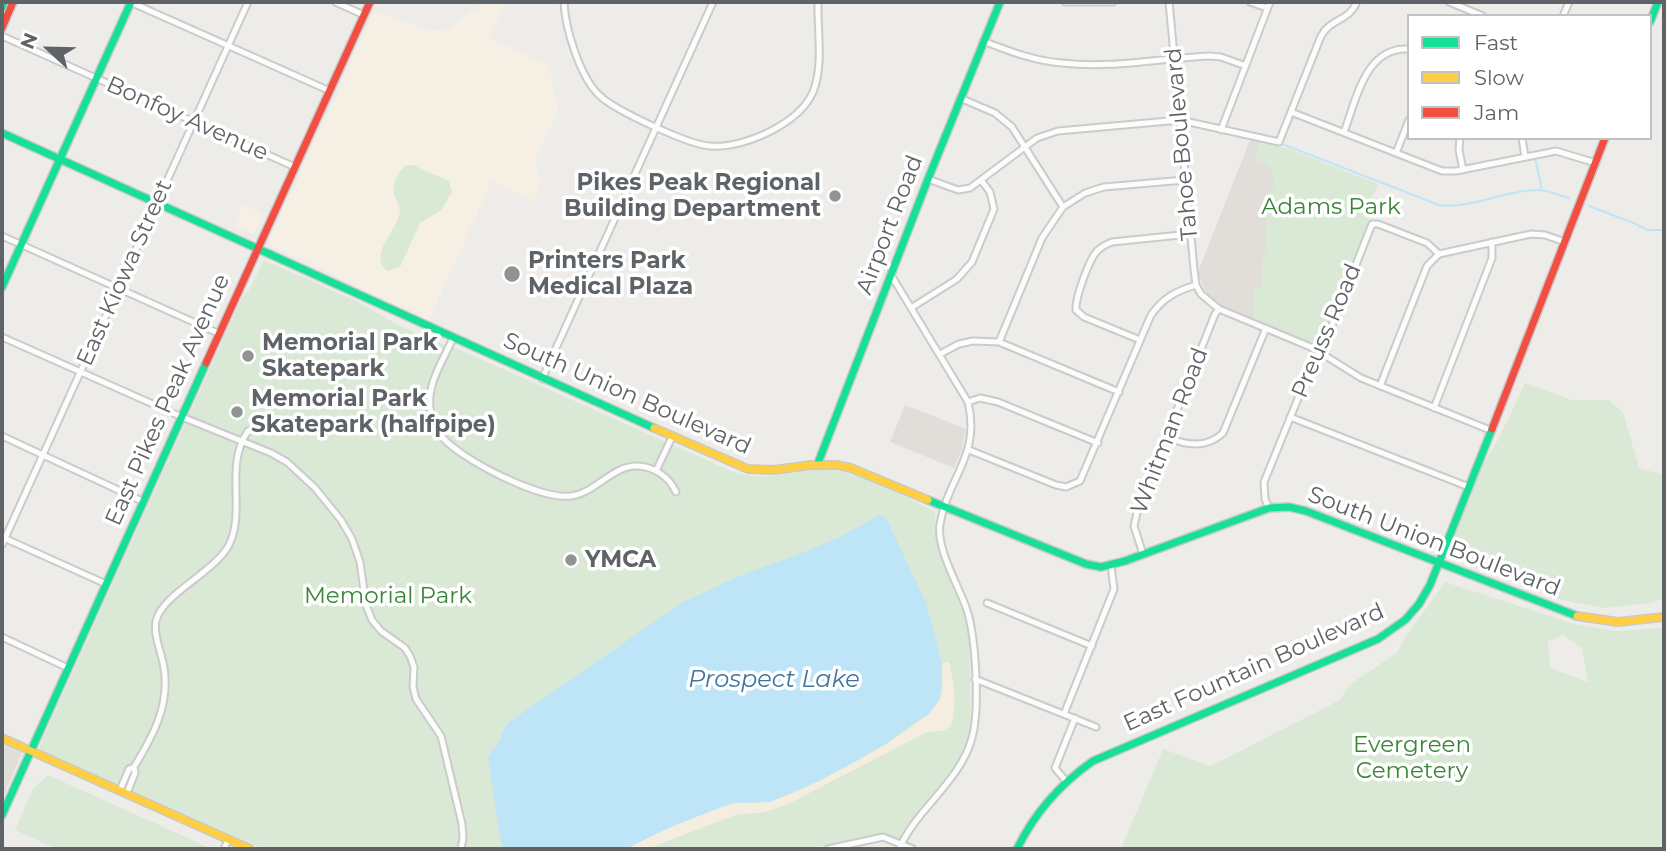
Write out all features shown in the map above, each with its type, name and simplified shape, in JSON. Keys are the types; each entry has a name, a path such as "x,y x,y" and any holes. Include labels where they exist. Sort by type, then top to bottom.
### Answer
{"main road":[{"path":"2,8 4,2"},
{"path":"2,28 13,2"},
{"path":"2,287 131,2"},
{"name":"East Pikes Peak Avenue","path":"2,815 370,2"},
{"name":"Airport Road","path":"818,463 988,29 995,4"},
{"name":"South Union Boulevard","path":"2,133 748,470 770,471 818,463 850,468 1101,568 1269,508 1289,508 1306,511 1584,618 1631,622 1664,617"},
{"name":"East Fountain Boulevard","path":"1017,849 1038,813 1066,781 1104,755 1389,633 1405,621 1422,601 1604,140"},
{"path":"2,738 250,849"}],"street":[{"path":"131,2 330,91"},
{"name":"East Kiowa Street","path":"2,545 248,2"},
{"path":"335,2 365,15"},
{"path":"564,2 569,33 594,90 611,105 693,143 718,146 769,132 793,119 806,106 817,79 818,2"},
{"path":"542,379 713,2"},
{"path":"1065,2 1111,2"},
{"name":"Tahoe Boulevard","path":"1169,2 1196,285"},
{"path":"1221,130 1269,5 1250,2"},
{"path":"928,179 958,190 970,188 1037,138 1058,131 1180,120 1279,142 1321,36 1333,22 1346,17 1357,2"},
{"path":"1449,2 1478,14"},
{"path":"1330,15 1333,22"},
{"name":"Bonfoy Avenue","path":"2,36 295,167"},
{"path":"983,41 1029,58 1061,63 1097,65 1210,56 1246,66"},
{"path":"1344,132 1369,69 1379,57 1396,46 1407,49"},
{"path":"960,98 1005,119 1026,146 1063,207"},
{"path":"1291,112 1442,171 1463,170 1556,151 1595,163"},
{"path":"1396,153 1407,125"},
{"path":"1460,140 1463,170"},
{"path":"1522,140 1525,157"},
{"path":"911,308 957,279 972,262 993,209 990,192 981,180"},
{"path":"999,342 1042,238 1063,207 1085,193 1104,187 1185,180"},
{"name":"Preuss Road","path":"1269,508 1265,499 1264,482 1373,224 1427,243 1438,254"},
{"path":"1380,386 1427,266 1438,254 1537,233 1565,242"},
{"path":"1140,340 1084,317 1076,310 1076,300 1094,255 1112,242 1190,234"},
{"path":"2,236 220,334"},
{"path":"1434,408 1492,258 1492,242"},
{"path":"891,275 968,402 972,427 969,450 945,506 940,535 968,612 974,650 976,720 970,745 955,773 915,822 900,847"},
{"path":"969,450 1066,487 1080,481 1151,315 1158,305 1174,293 1196,285 1209,302 1219,309 1319,351 1361,378 1490,430"},
{"name":"Whitman Road","path":"1143,554 1137,538 1135,517 1214,314 1219,309"},
{"path":"1166,437 1201,444 1210,442 1223,433 1266,328"},
{"path":"2,337 286,462 315,488 341,520 357,551 370,616 381,631 408,652 414,667 413,687 416,699 436,726 443,742 462,824 461,849"},
{"path":"453,338 431,386 429,406 438,432 464,457 535,490 557,496 578,495 629,467 656,471 667,478 676,492"},
{"path":"940,354 959,344 973,341 999,342 1119,392"},
{"path":"968,402 980,398 998,402 1098,443"},
{"path":"1290,417 1469,487"},
{"path":"123,792 129,769 134,767 160,719 165,703 166,680 156,630 157,619 164,606 215,563 227,548 235,522 234,478 242,442 251,429 264,429"},
{"path":"2,436 144,502"},
{"path":"656,471 672,437"},
{"path":"3,538 106,584"},
{"path":"1065,714 1114,589 1111,566"},
{"path":"987,603 1092,646"},
{"path":"2,637 68,668"},
{"path":"975,679 1096,727"},
{"path":"1066,781 1055,768 1076,719"},
{"path":"828,849 883,837 900,847 913,849"},
{"path":"224,849 228,840"}],"shaded area":[{"path":"486,2 500,2 504,5 489,38 549,66 558,111 534,160 541,181 533,201 492,181 429,320 268,244 374,12 428,31 449,28"},
{"path":"1250,140 1261,143 1254,160 1268,164 1274,172 1274,190 1291,291 1254,288 1253,319 1228,310 1213,300 1205,291 1198,272"},
{"path":"244,205 263,214 253,234 234,226"},
{"path":"905,405 966,429 954,468 890,442"},
{"path":"2,743 22,753 2,800"}],"green space":[{"name":"Adams Park","path":"1261,143 1289,149 1378,184 1370,202 1368,224 1329,324 1318,345 1253,319 1253,288 1262,288 1263,253 1266,253 1266,204 1270,203 1270,189 1274,189 1271,170 1265,164 1254,160"},
{"path":"407,165 413,165 449,181 452,192 441,210 420,223 400,267 388,271 382,266 381,252 399,217 400,210 394,194 395,182"},
{"name":"Memorial Park","path":"264,260 354,300 396,324 731,471 758,476 815,470 841,472 883,486 935,512 937,539 969,630 971,728 967,744 952,773 899,839 880,834 809,849 263,849 41,750 39,747 241,300"},
{"path":"1525,383 1572,400 1608,400 1623,412 1639,468 1661,474 1664,483 1664,599 1606,608 1562,600 1521,582 1485,571 1443,551 1469,487 1498,440"},
{"name":"Evergreen Cemetery","path":"1445,582 1574,624 1616,631 1664,628 1664,849 1121,849 1163,749 1211,766 1340,700 1348,687 1397,653 1405,637","holes":["1563,635 1582,648 1588,682 1550,668 1548,642"]},
{"path":"48,775 212,849 57,849 15,830 33,789"}],"sand":[{"path":"949,662 954,694 951,726 942,731 927,732 788,804 765,812 735,815 647,849 625,849 728,805 766,802 787,796 862,758 930,712 942,692 942,663"}],"water":[{"name":"Prospect Lake","path":"879,515 886,518 926,603 942,663 940,699 928,715 886,744 821,780 770,802 732,803 673,826 625,849 504,849 488,758 511,721 680,604 734,578 844,535"}],"waterway":[{"path":"1282,144 1439,205 1451,206 1537,190 1569,198"},
{"path":"1535,158 1542,190"},
{"path":"1589,206 1647,230 1664,230"}],"traffic: fast":[{"path":"2,8 4,2"},
{"path":"2,287 131,2"},
{"path":"818,463 1000,2"},
{"path":"1652,17 1658,2"},
{"path":"2,133 654,428"},
{"path":"2,815 206,363"},
{"path":"1017,849 1049,800 1093,761 1378,639 1405,620 1430,585 1492,429"},
{"path":"928,500 1086,564 1101,567 1125,561 1269,508 1289,507 1306,511 1577,616"}],"traffic: slow":[{"path":"654,428 748,469 774,470 837,465 851,468 928,500"},
{"path":"1577,616 1618,622 1664,617"},
{"path":"2,738 250,849"}],"traffic: jam":[{"path":"2,28 13,2"},
{"path":"206,363 370,2"},
{"path":"1492,429 1604,140"}],"place":[{"name":"Pikes Peak Regional Building Department","path":"835,196"},
{"name":"Printers Park Medical Plaza","path":"512,274"},
{"name":"Memorial Park Skatepark","path":"248,356"},
{"name":"Memorial Park Skatepark (halfpipe)","path":"237,412"},
{"name":"YMCA","path":"571,560"}]}
